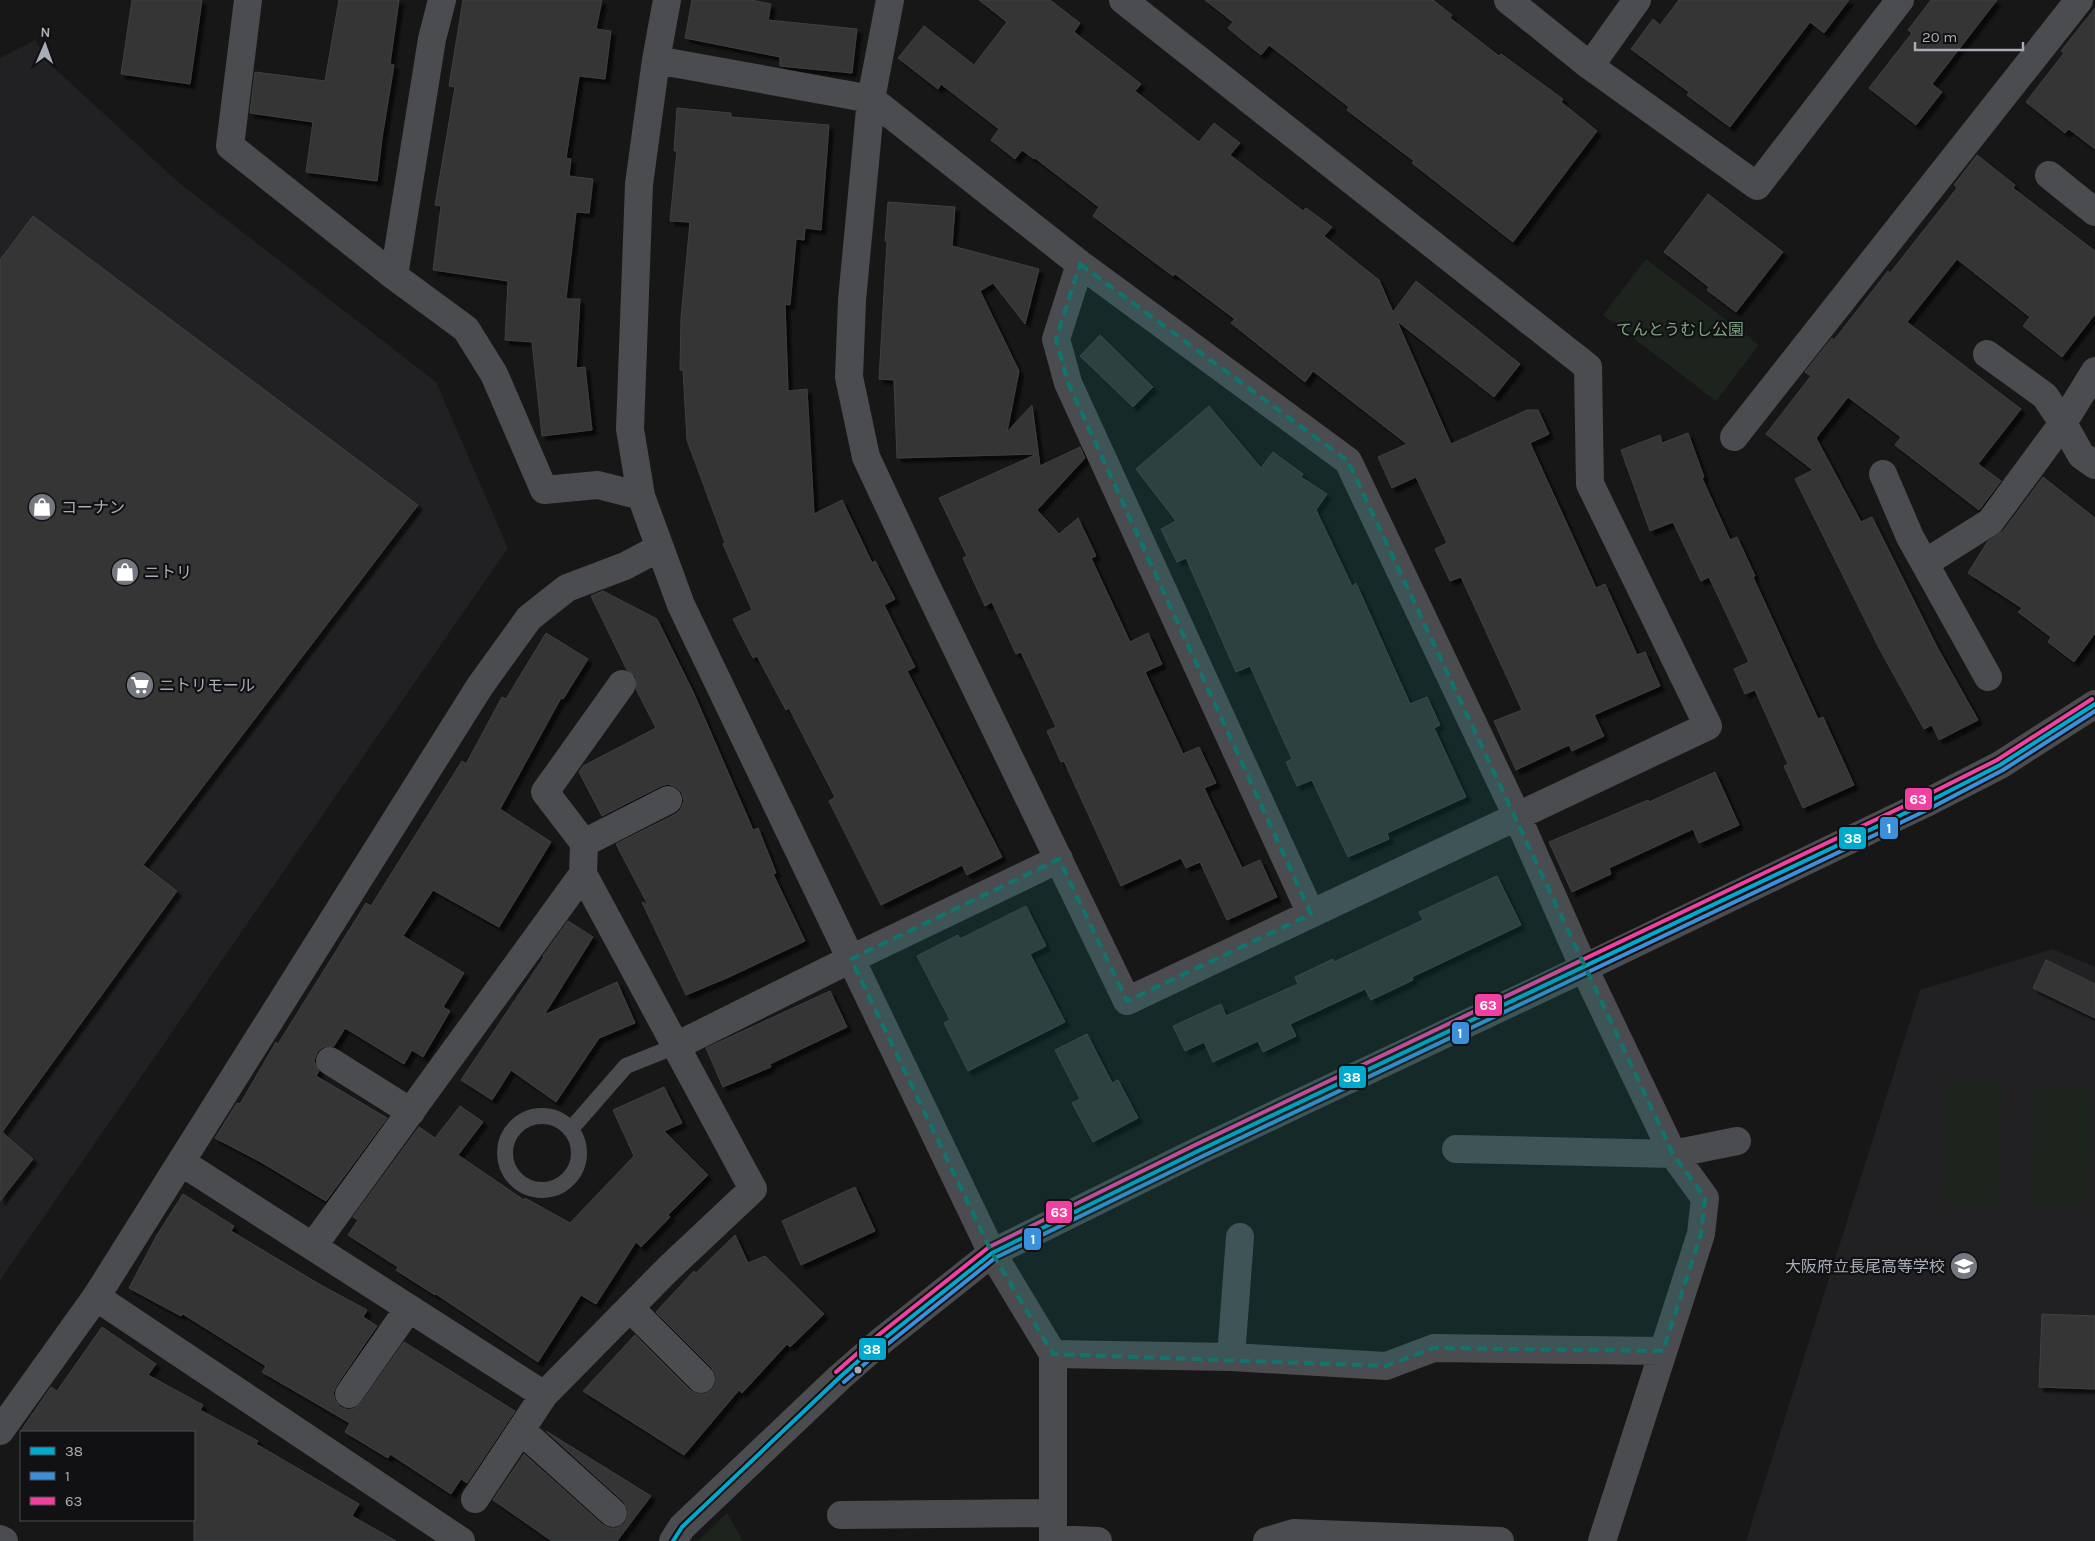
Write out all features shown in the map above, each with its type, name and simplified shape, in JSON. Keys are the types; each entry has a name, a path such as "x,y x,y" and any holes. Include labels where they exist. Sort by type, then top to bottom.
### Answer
{"street":[{"path":"248,0 230,146 394,276 466,329 494,374 544,490 598,485 641,496"},
{"path":"394,276 432,39 442,0"},
{"path":"667,0 656,60 639,184 630,429 641,496 681,605 992,1254 1053,1354 1053,1531"},
{"path":"890,0 871,99 852,300 849,377 866,456 924,581 1128,1001 1708,726 1590,484 1588,367 1123,0"},
{"path":"1508,0 1590,66 1757,186 1900,0"},
{"path":"1590,66 1637,0"},
{"path":"1734,437 2079,0"},
{"path":"656,60 871,99 1080,264 1348,462 1517,816 1584,968 1673,1154 1705,1198 1700,1234 1602,1541"},
{"path":"2049,175 2095,212"},
{"path":"1080,264 1056,338 1068,383 1311,914"},
{"path":"1987,354 2045,396 2081,455 2095,465"},
{"path":"1925,563 1990,522 2063,423 2095,371"},
{"path":"1884,474 1910,537 1988,677"},
{"path":"0,1431 96,1297 480,686 529,618 567,588 625,566 660,548"},
{"path":"475,1499 544,1395 667,1270 753,1189 583,874 584,843 545,792 622,684"},
{"path":"673,1541 682,1526 840,1377 880,1342 992,1254 1200,1150 1584,968 1915,808 2000,765 2095,704"},
{"path":"584,843 668,800"},
{"path":"676,1046 1059,859"},
{"path":"313,1246 583,874"},
{"path":"330,1061 411,1112"},
{"path":"1456,1149 1673,1154 1737,1141"},
{"path":"181,1162 544,1395"},
{"path":"1231,1357 1240,1237"},
{"path":"96,1297 458,1540"},
{"path":"349,1394 409,1308"},
{"path":"630,1308 701,1379"},
{"path":"1053,1354 1231,1357 1386,1366 1434,1348 1663,1351"},
{"path":"521,1430 613,1513"},
{"path":"841,1515 1053,1531 1098,1541"},
{"path":"1267,1541 1294,1533 1500,1541"},
{"path":"0,1539 4,1541"}],"lane":[{"path":"571,1129 626,1066 676,1046"},
{"path":"537,1116 550,1117 571,1129 577,1139 578,1163 574,1173 566,1182 556,1188 532,1189 512,1175 507,1163 507,1145 515,1128 525,1120 537,1116"}],"highlighted area":[{"path":"1080,264 1348,461 1673,1154 1705,1198 1701,1234 1663,1351 1434,1348 1386,1366 1053,1354 992,1253 851,959 1059,859 1127,1001 1311,914 1068,383 1056,339"}],"shaded area":[{"path":"35,40 52,66 178,182 436,382 508,548 0,1280 0,58"},
{"name":"大阪府立長尾高等学校","path":"2053,949 2095,967 2095,1541 1746,1541 1920,990"}],"green space":[{"name":"てんとうむし公園","path":"1646,259 1759,345 1716,401 1603,315"},
{"path":"1947,1078 2003,1081 1998,1206 1942,1204"},
{"path":"2034,1086 2092,1088 2088,1205 2031,1203"},
{"path":"727,1513 743,1541 698,1541"}],"building":[{"path":"132,0 202,0 190,84 121,74"},
{"path":"339,0 399,0 390,64 394,65 377,181 306,172 313,122 250,113 255,72 325,81"},
{"path":"463,0 602,0 596,29 611,31 605,79 579,76 566,158 571,159 569,176 593,179 589,213 576,212 566,299 580,299 576,368 585,367 592,430 542,436 532,342 505,340 508,281 433,270 441,206 435,205 455,87 449,86"},
{"path":"692,0 751,0 771,4 768,20 857,29 852,73 780,66 780,57 685,38"},
{"path":"979,0 1050,0 1080,23 1074,32 1141,84 1135,91 1199,142 1214,123 1240,143 1230,155 1303,211 1306,208 1332,227 1324,236 1379,280 1393,312 1416,281 1520,364 1494,397 1397,321 1451,444 1527,410 1538,410 1549,434 1530,443 1596,588 1605,584 1637,655 1645,652 1660,686 1594,715 1604,736 1572,751 1569,745 1516,770 1494,721 1522,710 1461,577 1450,581 1435,549 1447,543 1416,477 1392,488 1378,457 1407,444 1313,371 1305,382 1231,323 1235,319 1175,274 1173,276 1093,216 1099,207 1022,150 1015,159 991,140 999,129 941,84 938,89 898,58 924,26 974,65 1007,22"},
{"path":"1205,0 1433,0 1452,15 1450,18 1499,56 1501,54 1563,99 1561,102 1597,131 1513,242 1412,163 1414,161 1347,110 1349,107 1269,45 1261,55 1228,28 1233,22"},
{"path":"1679,0 1849,0 1824,33 1810,22 1730,127 1687,95 1689,92 1631,49 1653,19 1660,25"},
{"path":"1931,0 1997,0 1932,84 1942,92 1916,125 1869,88 1912,33 1908,30"},
{"path":"2095,8 2095,149 2069,129 2065,133 2026,102 2064,53 2061,51"},
{"path":"677,108 731,113 731,117 829,125 821,230 805,228 804,240 796,239 790,305 785,304 788,391 807,389 814,514 842,500 872,563 875,561 895,599 884,605 915,667 907,671 1002,857 967,875 962,865 881,905 829,801 835,797 789,708 786,710 757,656 753,658 733,619 752,610 723,544 725,543 687,440 683,370 680,370 681,318 690,222 670,221 677,151 674,151"},
{"path":"1977,155 2015,185 2013,188 2095,251 2095,314 2062,357 2023,326 2030,317 1957,259 1907,322 2021,409 1978,464 2001,481 1979,510 1895,445 1901,437 1848,397 1816,438 1861,522 1872,517 1937,647 1978,720 1939,740 1932,725 1924,729 1880,650 1795,479 1813,470 1766,434 1811,376 1805,372 1832,338 1834,340 1888,271 1890,273 1957,188 1954,185"},
{"path":"1708,194 1783,252 1736,312 1707,290 1709,287 1664,252"},
{"path":"888,202 955,207 952,246 1039,269 1025,324 993,283 980,291 1019,371 1007,432 1032,405 1040,466 1080,447 1085,458 1037,510 1059,534 1078,518 1096,556 1091,558 1130,642 1148,633 1162,664 1145,672 1183,754 1199,747 1216,783 1204,788 1242,868 1260,860 1277,897 1227,920 1200,862 1186,868 1181,858 1121,886 1064,761 1061,762 1047,731 1056,727 1021,652 1016,654 992,602 985,606 963,558 967,556 939,498 1037,454 897,458 894,380 879,379"},
{"name":"ニトリモール","path":"33,216 418,505 143,865 177,891 2,1132 33,1159 0,1201 0,260"},
{"path":"1100,335 1153,387 1133,407 1080,356"},
{"path":"1209,406 1261,468 1273,452 1303,474 1301,477 1327,494 1316,510 1352,586 1356,583 1410,704 1427,697 1440,725 1434,728 1466,797 1387,833 1389,839 1348,857 1312,780 1297,786 1286,762 1292,759 1250,666 1236,672 1186,558 1177,562 1161,529 1176,521 1136,469"},
{"path":"1688,433 1704,477 1702,478 1730,540 1737,537 1755,576 1753,577 1818,719 1823,717 1854,785 1803,808 1784,766 1788,764 1755,690 1745,694 1734,669 1749,662 1709,577 1701,581 1673,522 1650,531 1621,450 1660,435 1662,443"},
{"path":"2043,477 2095,518 2095,633 2074,662 2048,642 2051,637 2018,612 2022,608 1968,573 1988,541 2003,531"},
{"path":"603,591 657,619 694,694 753,830 758,828 776,873 773,874 805,941 686,995 642,902 648,905 616,844 676,814 681,809 684,801 682,793 676,787 668,784 661,786 602,816 579,772 583,766 656,728 636,689 636,677 627,670 591,596"},
{"path":"546,633 588,659 563,699 561,698 500,809 551,842 499,927 433,890 403,936 464,973 443,1007 450,1011 423,1057 412,1050 404,1064 345,1028 334,1046 323,1047 317,1052 314,1061 319,1071 316,1076 387,1118 326,1201 261,1162 215,1138 237,1103 240,1104 276,1042 278,1044 366,903 371,906 462,761 466,764 502,697 506,699"},
{"path":"1715,772 1739,825 1699,843 1693,829 1609,868 1611,874 1572,892 1549,842 1648,800 1649,802"},
{"path":"1497,876 1521,925 1412,977 1413,980 1371,1000 1365,989 1290,1024 1296,1036 1263,1052 1258,1041 1213,1062 1204,1042 1185,1051 1173,1026 1221,1004 1226,1016 1298,984 1295,977 1333,959 1334,962 1423,920 1419,912"},
{"path":"1026,906 1046,946 1030,954 1065,1022 968,1071 944,1023 950,1020 917,956 958,935 960,939"},
{"path":"568,921 593,937 544,1015 617,982 635,1023 599,1038 556,1102 511,1070 492,1100 461,1080"},
{"path":"2046,960 2095,984 2095,1018 2033,988"},
{"path":"830,991 847,1027 770,1064 771,1067 723,1087 706,1048"},
{"path":"1087,1034 1112,1083 1118,1080 1138,1118 1093,1142 1072,1103 1080,1099 1055,1050"},
{"path":"664,1087 682,1123 664,1131 708,1175 668,1215 670,1217 641,1247 636,1242 596,1304 581,1295 538,1362 436,1294 396,1270 398,1267 348,1235 358,1220 353,1217 419,1127 435,1138 460,1106 483,1122 458,1155 524,1200 525,1198 570,1223 634,1156 613,1110"},
{"path":"855,1187 875,1231 801,1265 782,1221"},
{"path":"183,1194 234,1226 231,1231 319,1284 367,1310 363,1317 377,1326 336,1386 333,1393 340,1407 348,1410 355,1408 361,1403 404,1342 515,1411 467,1483 461,1479 451,1494 390,1454 388,1458 345,1432 350,1423 262,1372 266,1366 183,1314 181,1316 129,1288 157,1235"},
{"path":"735,1235 748,1263 765,1256 824,1314 790,1347 787,1344 742,1393 739,1390 684,1455 583,1391 635,1335 690,1390 697,1394 705,1394 712,1390 716,1383 716,1375 712,1368 656,1312 694,1271 696,1273"},
{"path":"2042,1314 2095,1316 2095,1389 2039,1387"},
{"path":"102,1327 156,1364 148,1375 203,1405 200,1410 258,1441 256,1444 359,1504 352,1516 396,1541 194,1541 195,1431 21,1431 51,1387 57,1391"},
{"path":"546,1431 651,1496 617,1541 552,1541 493,1500 524,1454 603,1525 617,1528 625,1523 628,1509 624,1502"}],"transit line":[{"name":"63","path":"836,1372 876,1337 989,1247 1197,1144 1921,798 1997,760 2092,699"},
{"name":"38","path":"673,1541 682,1527 840,1377 880,1342 992,1253 1200,1150 1924,804 2000,765 2095,704"},
{"name":"1","path":"844,1382 884,1347 995,1258 1203,1156 1927,810 2003,770 2095,711"}],"place":[{"name":"コーナン","path":"42,507"},
{"name":"ニトリ","path":"125,572"},
{"name":"ニトリモール","path":"140,685"},
{"name":"大阪府立長尾高等学校","path":"1964,1266"}]}
